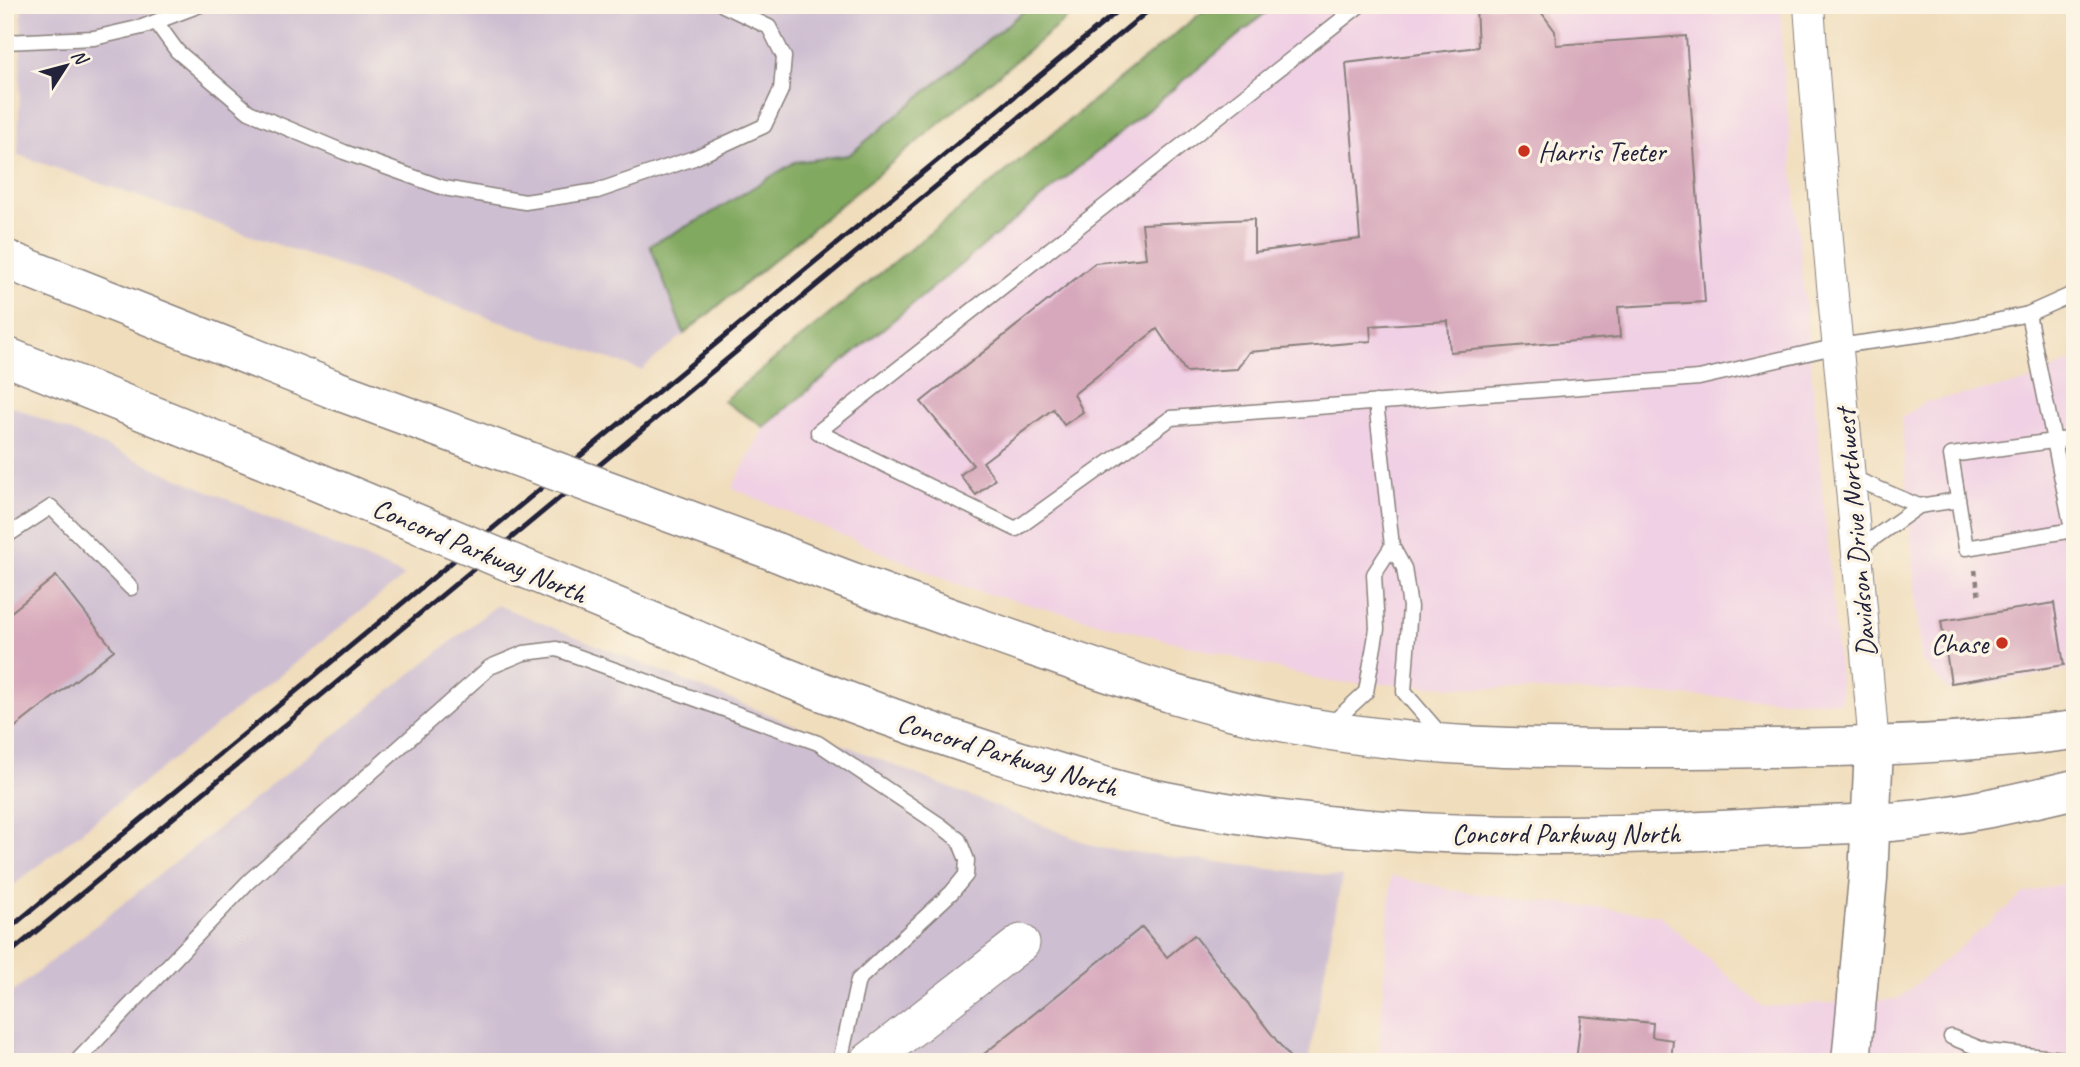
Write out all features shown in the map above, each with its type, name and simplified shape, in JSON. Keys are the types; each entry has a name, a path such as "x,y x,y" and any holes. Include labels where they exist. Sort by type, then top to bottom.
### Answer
{"main road":[{"path":"5,259 333,389 776,552 852,583 1168,694 1283,723 1487,747 1560,749 1874,747 1978,741 2075,730"},
{"name":"Concord Parkway North","path":"5,356 272,463 796,683 976,747 1103,786 1168,802 1337,827 1467,833 1682,834 1901,821 2010,805 2075,789"},
{"name":"Davidson Drive Northwest","path":"1851,1062 1868,878 1874,747"}],"street":[{"name":"Davidson Drive Northwest","path":"1809,5 1818,139 1874,747"},
{"path":"868,1062 1021,943"}],"lane":[{"path":"5,42 94,38 156,22 200,5"},
{"path":"156,22 177,51 249,112 344,152 444,188 525,202 597,191 694,158 764,126 781,90 784,57 769,27 723,5"},
{"path":"1360,5 818,432 1016,529 1171,418 1699,378 1838,346 1954,330 2028,314 2075,293"},
{"path":"2028,314 2054,439 2074,535 1966,548 1951,455 2054,439 2075,438"},
{"path":"1376,402 1392,546 1404,568 1410,607 1404,692 1448,743"},
{"path":"1851,477 1919,506"},
{"path":"1857,550 1919,506 1958,500"},
{"path":"5,537 51,507 131,588"},
{"path":"1326,729 1366,692 1377,629 1374,574 1392,546"},
{"path":"76,1062 249,881 490,667 524,653 557,649 818,743 959,840 967,860 966,875 952,892 858,980 841,1062"},
{"path":"1951,1037 1986,1051 2075,1060"}],"shaded area":[{"path":"22,5 1083,5 641,370 18,155"},
{"path":"1275,5 1781,5 1782,53 1842,702 1329,682 966,588 732,488 764,427"},
{"path":"2075,359 2075,669 1948,691 1921,660 1901,418 1925,402 2023,383"},
{"path":"5,403 405,576 5,892"},
{"path":"497,605 1099,848 1342,877 1308,1062 5,1062 5,998"},
{"path":"1391,876 1463,892 1659,915 1763,1007 1898,999 2025,893 2075,881 2075,1062 1378,1062"}],"green space":[{"path":"1031,5 1083,5 684,334 650,245 703,218 795,162 849,155"},
{"path":"1211,5 1275,5 764,427 723,401"}],"building":[{"name":"Harris Teeter","path":"1536,5 1555,31 1556,45 1686,36 1705,302 1618,307 1620,337 1450,352 1448,321 1370,326 1371,341 1249,352 1237,369 1186,372 1157,329 1074,394 1083,412 1064,425 1053,409 983,462 995,479 976,495 960,475 973,465 921,402 1095,263 1146,258 1142,224 1254,219 1254,252 1360,239 1346,63 1478,47 1476,7"},
{"path":"56,576 114,650 5,735 5,617"},
{"name":"Chase","path":"2054,603 2064,665 1951,683 1941,621"},
{"path":"1142,927 1167,957 1194,935 1291,1059 1287,1062 974,1062"},
{"path":"1581,1016 1653,1023 1652,1037 1673,1040 1671,1062 1576,1062"}],"railway":[{"path":"5,932 1125,5"},
{"path":"5,957 1155,5"}],"place":[{"name":"Harris Teeter","path":"1524,151"},
{"name":"Chase","path":"2002,643"}]}
